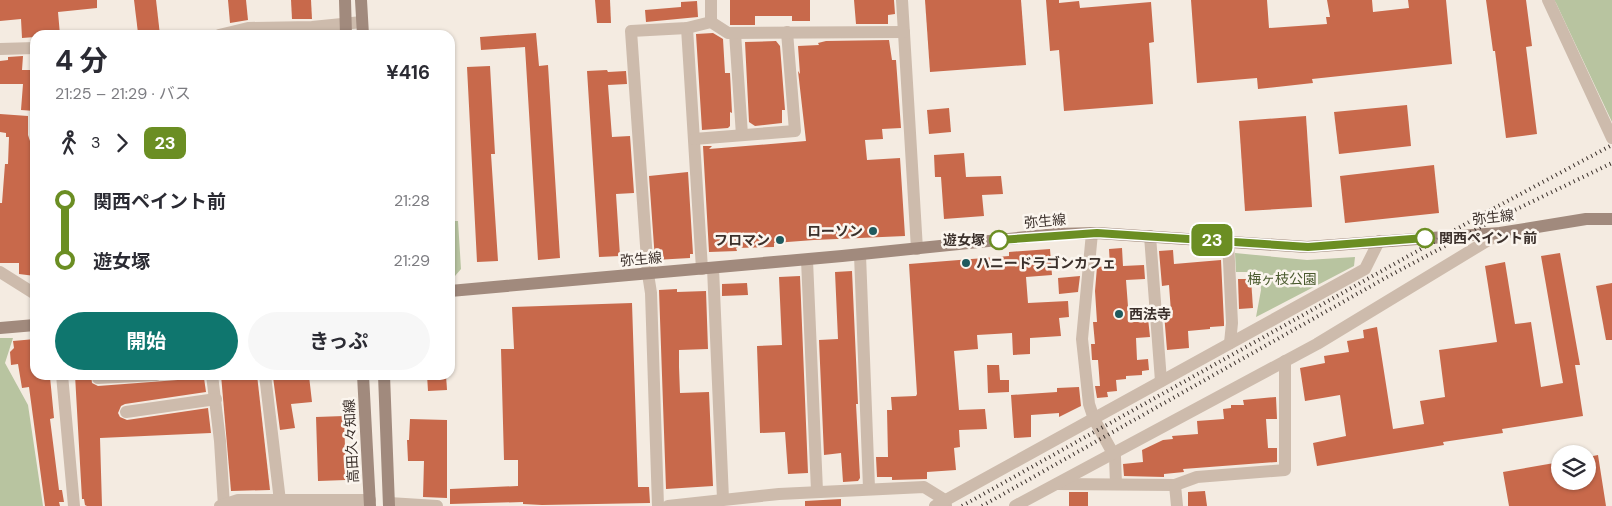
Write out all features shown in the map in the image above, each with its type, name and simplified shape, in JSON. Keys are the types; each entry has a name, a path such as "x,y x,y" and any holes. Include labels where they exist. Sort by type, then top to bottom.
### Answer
{"street":[{"path":"345,0 346,30"},
{"path":"240,30 248,28 346,30 362,28 361,0"},
{"path":"710,22 711,0"},
{"path":"902,0 917,249"},
{"path":"1548,0 1612,138"},
{"path":"658,506 651,293 648,274 631,31 687,28 700,23 710,22 728,33 904,32"},
{"path":"687,28 694,139 708,269 723,499"},
{"path":"694,139 795,131 787,32"},
{"path":"735,33 742,135"},
{"path":"0,49 30,48"},
{"name":"弥生線","path":"455,291 1092,233 1308,247 1500,233 1586,219 1612,219"},
{"path":"1092,233 1082,339 1089,404 1094,419 1115,457 1116,484"},
{"path":"1015,506 1285,361 1436,274 1500,233"},
{"path":"1150,236 1161,381"},
{"path":"1228,241 1232,323 1230,343"},
{"path":"668,506 817,491 924,487 942,504 1365,269 1380,241"},
{"path":"860,255 869,488"},
{"path":"807,260 817,491"},
{"path":"0,272 30,291"},
{"path":"0,328 30,325"},
{"path":"1054,484 1175,485 1197,477 1284,470 1285,361"},
{"path":"62,380 74,506"},
{"path":"213,380 216,399 222,506 238,500 370,503"},
{"path":"266,380 280,501"},
{"name":"高田久々知線","path":"363,380 370,503"},
{"path":"384,380 389,505 437,506"},
{"path":"126,412 216,399"},
{"path":"150,408 151,421"},
{"path":"1175,485 1177,506"}],"green space":[{"path":"1554,0 1612,0 1612,122 1556,3"},
{"path":"455,221 458,221 461,269 455,276"},
{"name":"梅ヶ枝公園","path":"1235,253 1307,260 1355,257 1354,266 1256,317 1261,290 1260,272 1236,272"},
{"path":"0,338 13,338 5,363 28,405 43,506 0,506"}],"building":[{"path":"0,0 97,0 97,8 58,12 60,30 30,30 30,37 22,38 21,19 0,21"},
{"path":"134,0 156,0 159,30 138,30"},
{"path":"228,0 246,0 248,20 230,23"},
{"path":"291,0 311,0 312,19 292,19"},
{"path":"595,0 610,0 611,23 597,23"},
{"path":"730,0 810,0 810,21 792,21 792,16 755,16 755,25 730,25"},
{"path":"854,0 894,0 895,14 888,15 888,24 856,24"},
{"path":"925,0 1021,0 1026,65 930,72"},
{"path":"1046,0 1059,0 1059,3 1079,1 1080,8 1151,2 1154,42 1149,43 1153,104 1064,111 1059,50 1050,51"},
{"path":"1191,0 1267,0 1269,28 1327,24 1326,17 1330,17 1327,0 1372,0 1373,12 1409,8 1408,0 1446,0 1452,64 1312,79 1313,83 1258,89 1257,78 1197,83"},
{"path":"1486,0 1526,0 1532,46 1526,47 1537,134 1506,138 1495,51 1493,51"},
{"path":"697,1 698,17 646,22 645,10 681,7 681,2"},
{"path":"536,33 539,66 548,65 560,258 538,260 525,47 481,50 480,37"},
{"path":"713,33 723,39 725,73 730,73 732,113 730,112 730,126 728,128 702,130 696,34"},
{"path":"889,40 892,60 896,60 901,128 882,129 883,139 865,140 867,160 900,158 905,236 774,243 774,247 736,248 737,251 709,252 703,146 712,146 709,149 806,141 798,71 800,74 798,46 819,45 818,43 826,41"},
{"path":"776,41 780,46 785,110 782,110 782,123 755,126 749,122 745,42"},
{"path":"23,56 22,70 30,70 30,111 21,110 23,84 0,84 0,61 8,60 8,57"},
{"path":"490,66 495,154 491,154 498,261 477,262 467,67"},
{"path":"607,70 608,72 626,71 627,84 608,85 612,137 630,136 634,193 616,194 620,256 599,257 587,71"},
{"path":"1407,105 1411,146 1339,154 1334,112"},
{"path":"949,108 951,132 929,134 927,110"},
{"path":"0,114 28,116 28,135 30,141 30,275 19,274 19,263 0,263 0,203 2,203 5,164 8,164 9,137 6,137 6,133 0,132"},
{"path":"1306,116 1312,207 1245,211 1239,121"},
{"path":"964,153 966,177 1001,176 1003,194 982,195 984,216 944,219 941,177 935,177 934,155"},
{"path":"1434,165 1439,213 1345,223 1340,176"},
{"path":"688,172 693,254 690,254 690,258 655,260 649,176"},
{"path":"1122,248 1123,266 1144,265 1145,279 1126,280 1129,320 1148,318 1150,337 1136,338 1137,360 1148,359 1149,370 1142,371 1142,375 1126,376 1126,379 1116,380 1117,391 1107,392 1108,397 1097,398 1095,386 1100,386 1098,360 1092,360 1091,344 1095,344 1093,322 1097,322 1095,291 1097,267 1110,266 1109,249"},
{"path":"1050,249 1052,275 1026,277 1028,303 1068,301 1069,317 1059,318 1061,336 1030,338 1030,354 1013,355 1012,333 977,335 978,349 954,351 959,410 985,409 987,429 959,430 960,447 954,448 956,470 927,472 927,479 892,480 892,477 877,477 876,457 888,457 887,410 892,410 891,397 916,396 917,394 909,264 1009,256 1009,252"},
{"path":"1173,250 1174,264 1221,260 1224,326 1188,331 1189,348 1167,350 1164,313 1171,312 1169,285 1162,286 1159,251"},
{"path":"1560,253 1580,365 1575,365 1583,416 1502,429 1503,433 1443,442 1444,445 1317,466 1313,443 1346,436 1340,395 1305,401 1300,368 1325,363 1324,356 1349,352 1347,341 1364,338 1363,330 1377,327 1393,429 1424,424 1420,401 1445,397 1439,350 1497,342 1485,266 1505,262 1515,324 1531,322 1541,387 1563,383 1541,256"},
{"path":"852,271 860,478 858,481 843,482 841,453 824,455 819,340 838,339 835,272"},
{"path":"800,276 808,473 788,474 785,432 760,433 757,346 782,345 779,277"},
{"path":"1080,276 1078,292 1059,294 1058,278"},
{"path":"1238,279 1251,279 1253,308 1239,309"},
{"path":"747,283 748,295 722,296 722,284"},
{"path":"1612,283 1612,340 1606,340 1596,286"},
{"path":"677,289 677,292 706,291 708,349 679,350 679,367 680,393 709,392 713,486 666,489 659,290"},
{"path":"632,303 638,487 649,487 650,503 542,505 523,504 523,502 450,504 450,489 518,486 518,460 504,460 501,349 514,349 512,307"},
{"path":"30,339 30,380 50,380 54,418 50,419 59,490 62,490 64,502 59,502 60,506 45,506 29,387 22,388 18,364 11,365 10,352 14,348 13,341"},
{"path":"987,365 999,365 1000,380 1009,380 1009,392 988,393"},
{"path":"75,380 92,380 92,383 98,386 178,380 204,380 206,392 125,404 121,406 118,413 120,417 127,420 208,408 211,433 100,438 102,506 87,506 84,499 82,499"},
{"path":"221,380 258,380 270,490 231,491"},
{"path":"273,380 309,380 312,402 291,404 295,428 280,430"},
{"path":"427,380 446,380 447,390 428,391"},
{"path":"1079,387 1081,406 1059,417 1059,413 1031,415 1031,437 1014,438 1011,395 1057,392 1057,388"},
{"path":"1276,397 1277,419 1266,419 1268,448 1277,448 1277,462 1183,469 1184,472 1164,474 1164,477 1124,476 1123,464 1143,462 1142,450 1163,440 1173,439 1172,436 1198,434 1197,421 1224,419 1223,409 1231,408 1231,405 1244,405 1243,400"},
{"path":"344,416 346,480 318,481 316,417"},
{"path":"410,419 447,420 447,498 423,497 424,461 408,461 407,440 409,440"},
{"path":"1596,455 1598,455 1606,506 1509,506 1503,472 1551,464 1551,490 1596,490"},
{"path":"1205,491 1207,506 1188,506 1188,492"},
{"path":"1069,492 1088,492 1088,506 1069,506"},
{"path":"841,499 841,506 805,506 805,501"}],"railway":[{"path":"962,506 1487,212 1612,145"},
{"path":"982,506 1387,277 1492,221 1612,163"}],"bus line":[{"name":"23","path":"999,240 1056,234 1097,233 1308,247 1425,238"}],"place":[{"name":"ローソン","path":"873,231"},
{"name":"関西ペイント前","path":"1425,238"},
{"name":"フロマン","path":"780,240"},
{"name":"遊女塚","path":"999,240"},
{"name":"ハニードラゴンカフェ","path":"966,263"},
{"name":"西法寺","path":"1119,314"}]}
